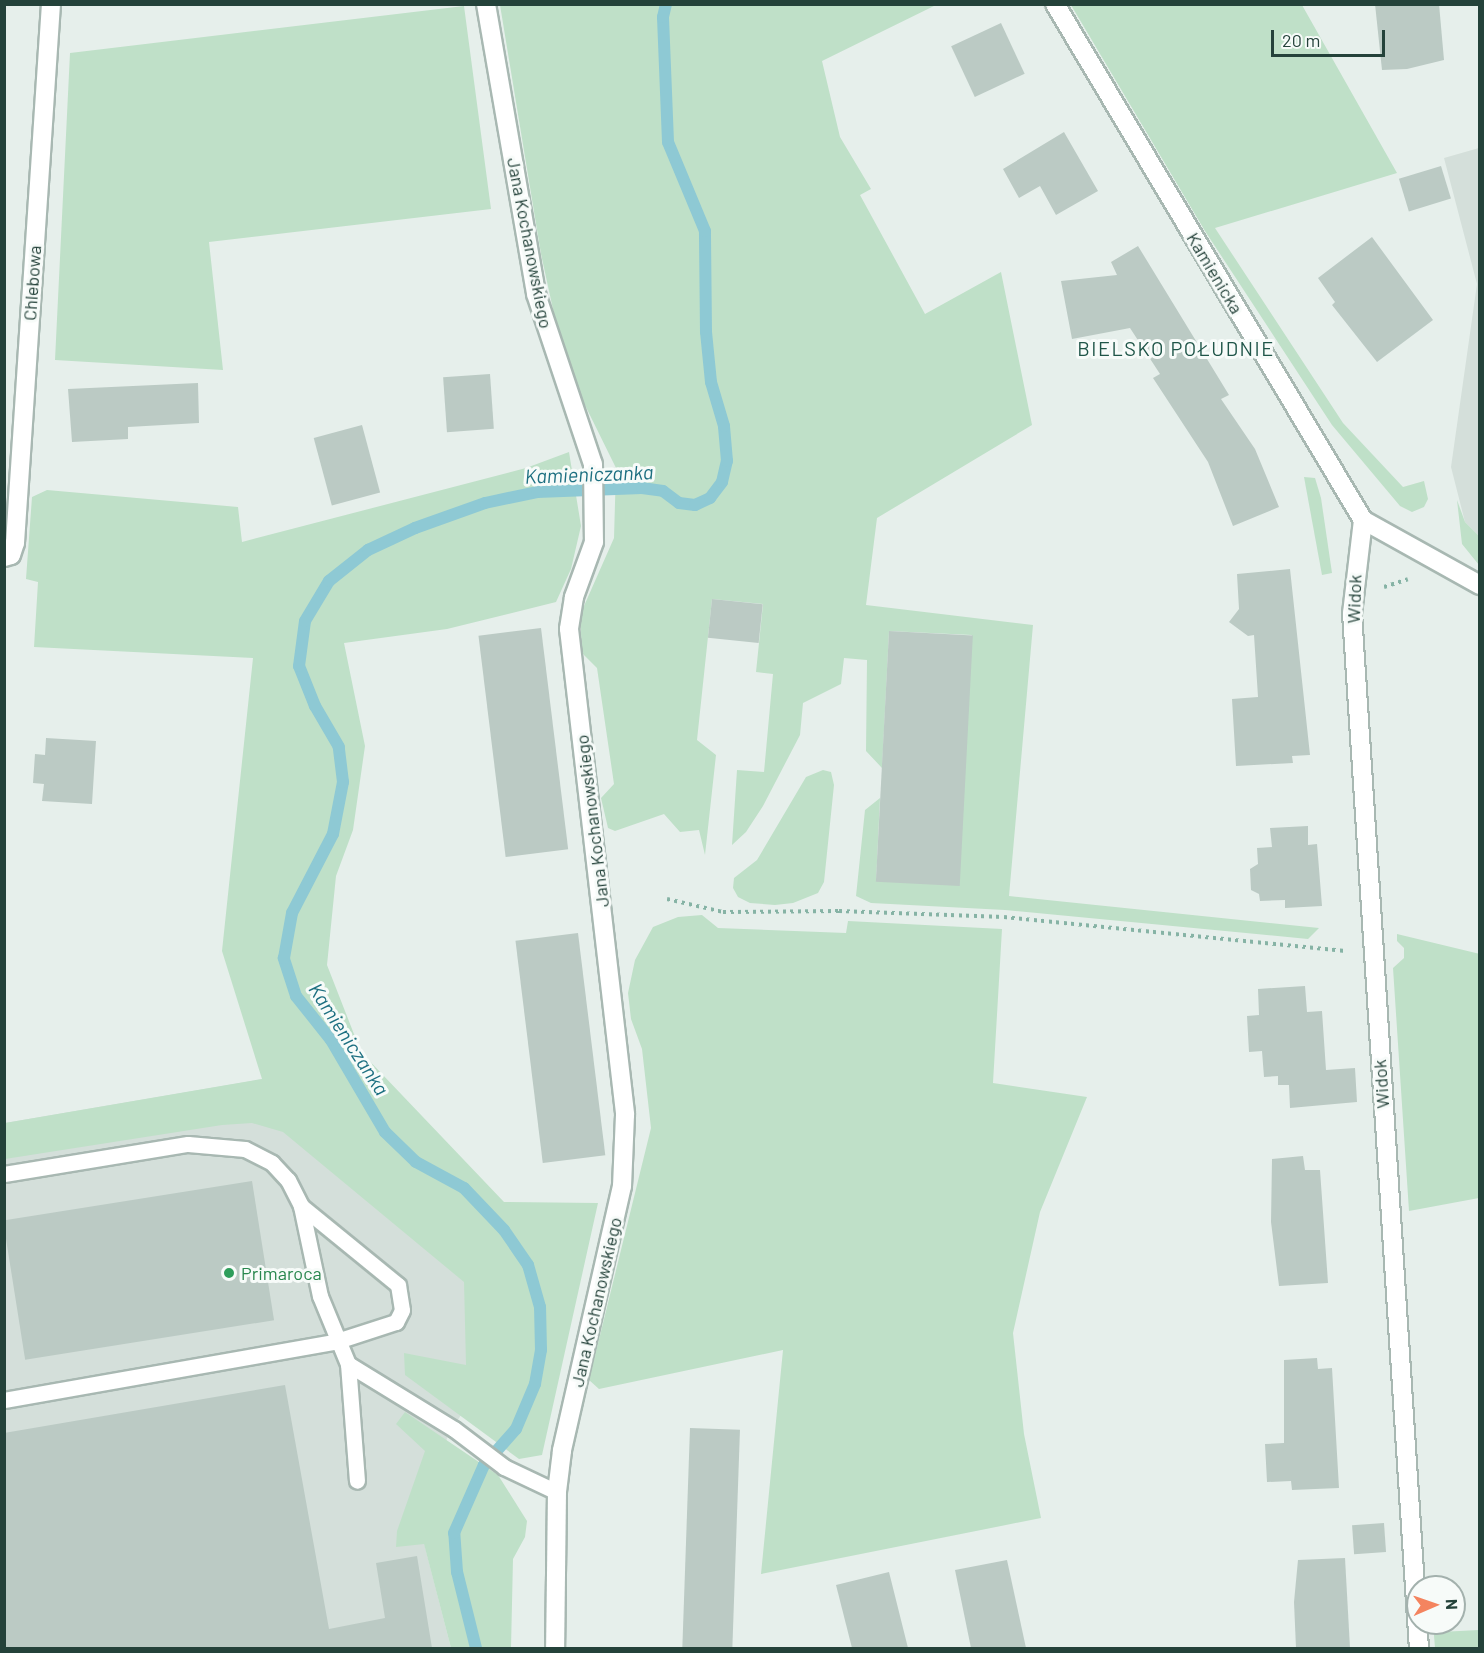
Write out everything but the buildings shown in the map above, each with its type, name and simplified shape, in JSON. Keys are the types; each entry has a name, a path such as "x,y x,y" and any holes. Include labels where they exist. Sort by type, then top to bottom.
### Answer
{"street":[{"name":"Chlebowa","path":"4,557 11,555 15,543 51,4"},
{"name":"Jana Kochanowskiego","path":"486,4 536,294 593,464 597,520 590,561 574,597 570,629 622,1078 626,1150 615,1220 562,1451 557,1492 555,1648"},
{"name":"Kamienicka","path":"1055,4 1363,520 1479,585"},
{"name":"Widok","path":"1363,520 1352,613 1372,954 1419,1648"}],"lane":[{"path":"4,1174 188,1144 245,1149 273,1163 288,1180 301,1206 320,1296 348,1364 357,1481"},
{"path":"4,1400 337,1341 396,1322 402,1310 402,1296 398,1285 301,1206"},
{"path":"348,1364 454,1429 504,1467 557,1492"}],"path":[{"path":"1352,613 1367,612 1385,586 1412,579"},
{"path":"668,899 723,912 839,911 1004,917 1372,954"}],"shaded area":[{"path":"1479,148 1479,536 1465,522 1451,467 1477,284 1444,158"},
{"path":"263,1079 487,1261 487,1372 447,1438 424,1543 451,1648 5,1648 5,1123"}],"green space":[{"path":"500,5 936,5 822,61 840,137 871,189 860,195 925,314 1001,272 1032,425 877,518 866,605 1033,625 1009,896 1319,928 1308,939 1005,910 871,903 856,896 865,810 880,798 876,882 972,635 889,631 882,768 866,751 867,660 844,658 841,684 803,703 800,735 763,806 746,832 732,845 737,770 764,772 773,674 756,672 763,604 712,599 697,740 716,755 705,855 699,830 680,832 664,814 615,831 608,828 601,798 614,784 597,668 582,653 580,615 614,538 616,468 580,395 559,337 541,254"},
{"path":"1071,5 1302,5 1397,173 1215,228 1343,423 1403,487 1424,481 1428,499 1424,507 1412,512 1400,506 1332,425 1205,231"},
{"path":"464,6 491,209 209,242 223,370 55,360 70,53"},
{"path":"569,452 581,526 571,569 556,602 447,629 344,643 365,746 353,830 336,876 327,965 361,1052 504,1202 598,1203 542,1455 519,1459 405,1375 404,1353 466,1365 464,1282 283,1132 252,1123 222,1125 5,1159 5,1123 262,1079 222,951 253,658 34,647 38,582 26,579 32,497 47,490 238,507 242,542 526,468"},
{"path":"1304,477 1315,478 1321,498 1332,573 1322,575"},
{"path":"1457,500 1465,522 1479,536 1479,565 1462,544"},
{"path":"823,770 831,772 834,785 824,882 818,893 793,903 775,905 750,903 738,897 733,888 734,878 757,860 806,777"},
{"path":"702,915 718,928 846,933 848,921 1002,929 993,1083 1087,1097 1040,1212 1013,1333 1024,1434 1041,1518 761,1574 783,1350 599,1389 589,1380 651,1128 642,1049 631,1019 628,993 635,960 653,927 678,917"},
{"path":"1397,934 1480,954 1479,1198 1409,1211 1393,968 1404,958 1404,948 1397,941"},
{"path":"405,1412 498,1475 527,1521 525,1537 513,1559 511,1648 451,1648 424,1544 396,1547 397,1531 425,1451 396,1424"},
{"path":"1479,1630 1479,1648 1435,1648 1434,1635 1466,1635 1466,1631"}],"waterway":[{"name":"Kamieniczanka","path":"476,1648 457,1572 454,1533 484,1465 516,1429 535,1384 541,1350 540,1307 528,1265 504,1230 464,1188 416,1162 385,1132 331,1040 296,996 284,958 292,913 333,834 343,782 339,747 315,706 299,666 305,621 329,581 368,550 415,528 485,503 537,492 642,488 663,491 679,503 695,505 710,498 722,482 727,461 724,426 711,382 706,332 705,231 668,142 663,17 666,4"}],"place":[{"name":"Primaroca","path":"229,1273"}],"district":[{"name":"BIELSKO POŁUDNIE","path":"1176,348"}]}
